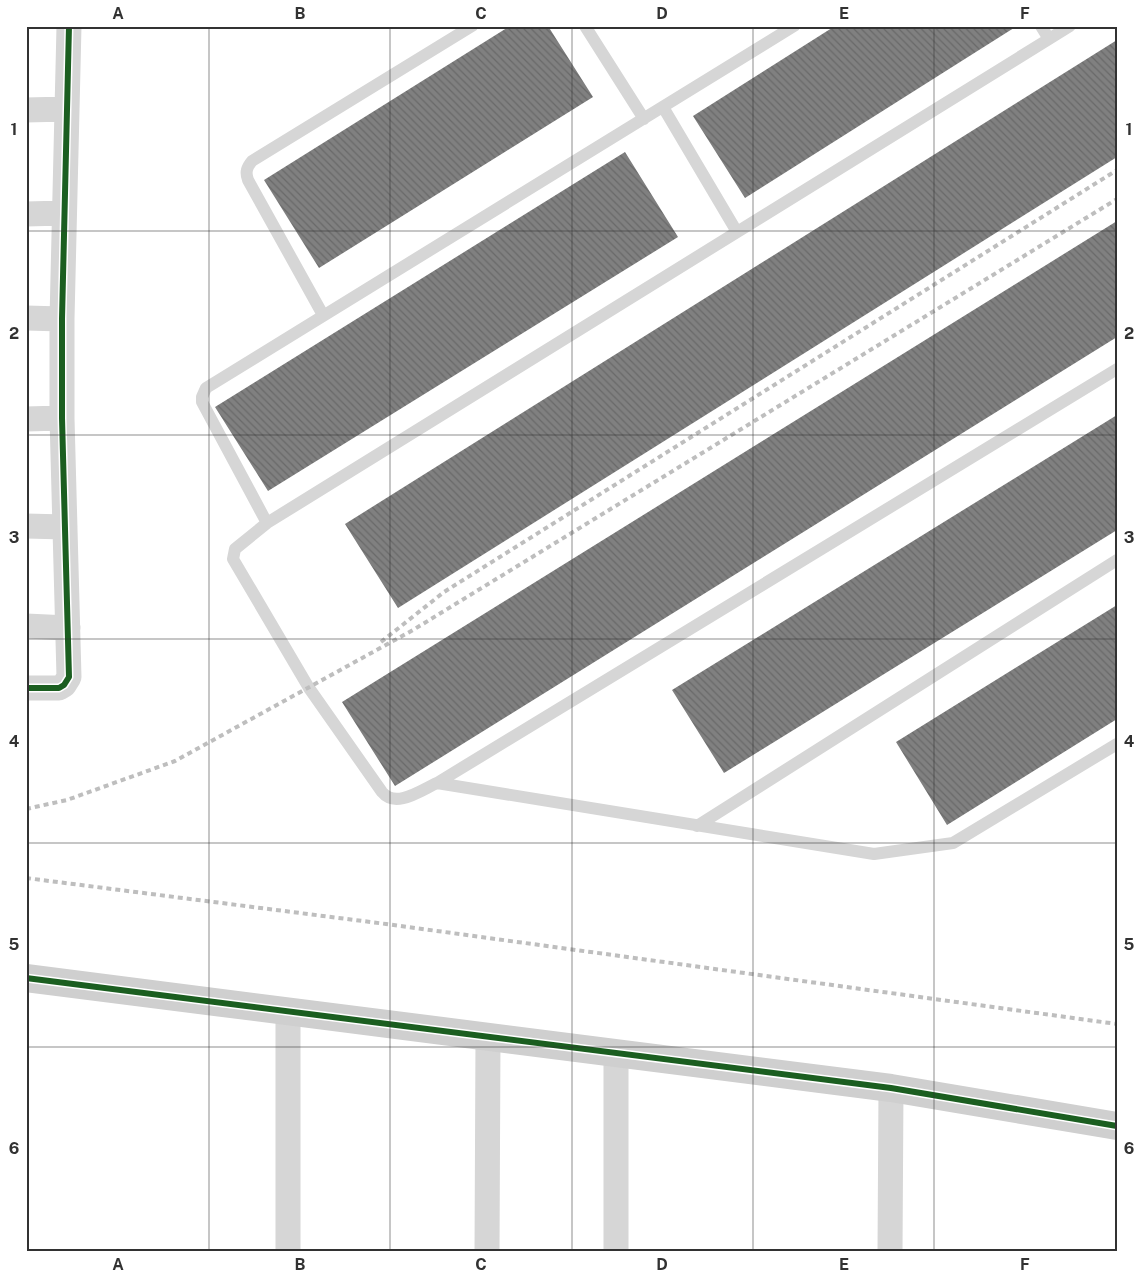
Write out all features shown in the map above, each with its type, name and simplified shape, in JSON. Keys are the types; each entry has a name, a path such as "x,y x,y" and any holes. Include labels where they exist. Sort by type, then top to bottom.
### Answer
{"street":[{"path":"26,688 51,689 64,685 69,677 62,418 62,319 69,26"},
{"path":"26,110 66,108"},
{"path":"26,214 64,213"},
{"path":"26,318 62,319"},
{"path":"26,419 62,418"},
{"path":"26,526 65,527"},
{"path":"26,626 68,628"},
{"path":"26,978 891,1088 1117,1126"},
{"path":"288,1012 288,1252"},
{"path":"487,1252 488,1037"},
{"path":"616,1053 616,1252"},
{"path":"890,1252 891,1088"}],"lane":[{"path":"323,315 248,180 248,166 261,156 472,26"},
{"path":"584,26 644,119"},
{"path":"267,523 204,406 202,397 206,388 794,26"},
{"path":"1041,26 1049,39"},
{"path":"1070,26 267,523 235,549 233,559 308,688 385,797 402,799 437,783 1117,369"},
{"path":"663,107 737,232"},
{"path":"697,826 1117,560"},
{"path":"437,783 874,854 954,844 1117,744"}],"building":[{"path":"510,26 548,26 593,97 319,268 264,180"},
{"path":"835,26 1017,26 745,198 693,116"},
{"path":"1117,40 1117,157 398,608 345,524"},
{"path":"625,152 678,237 268,491 215,407"},
{"path":"1117,221 1117,337 395,786 342,702"},
{"path":"1117,415 1117,530 724,773 672,690"},
{"path":"1117,605 1117,719 947,825 896,742"}],"railway":[{"path":"381,642 444,592 1117,170"},
{"path":"26,809 67,800 175,761 413,630 1117,199"},
{"path":"26,878 386,924 1117,1024"}],"cycle path":[{"path":"26,688 59,688 64,685 69,677 62,418 62,319 69,26"},
{"path":"26,978 891,1088 1117,1126"}]}
